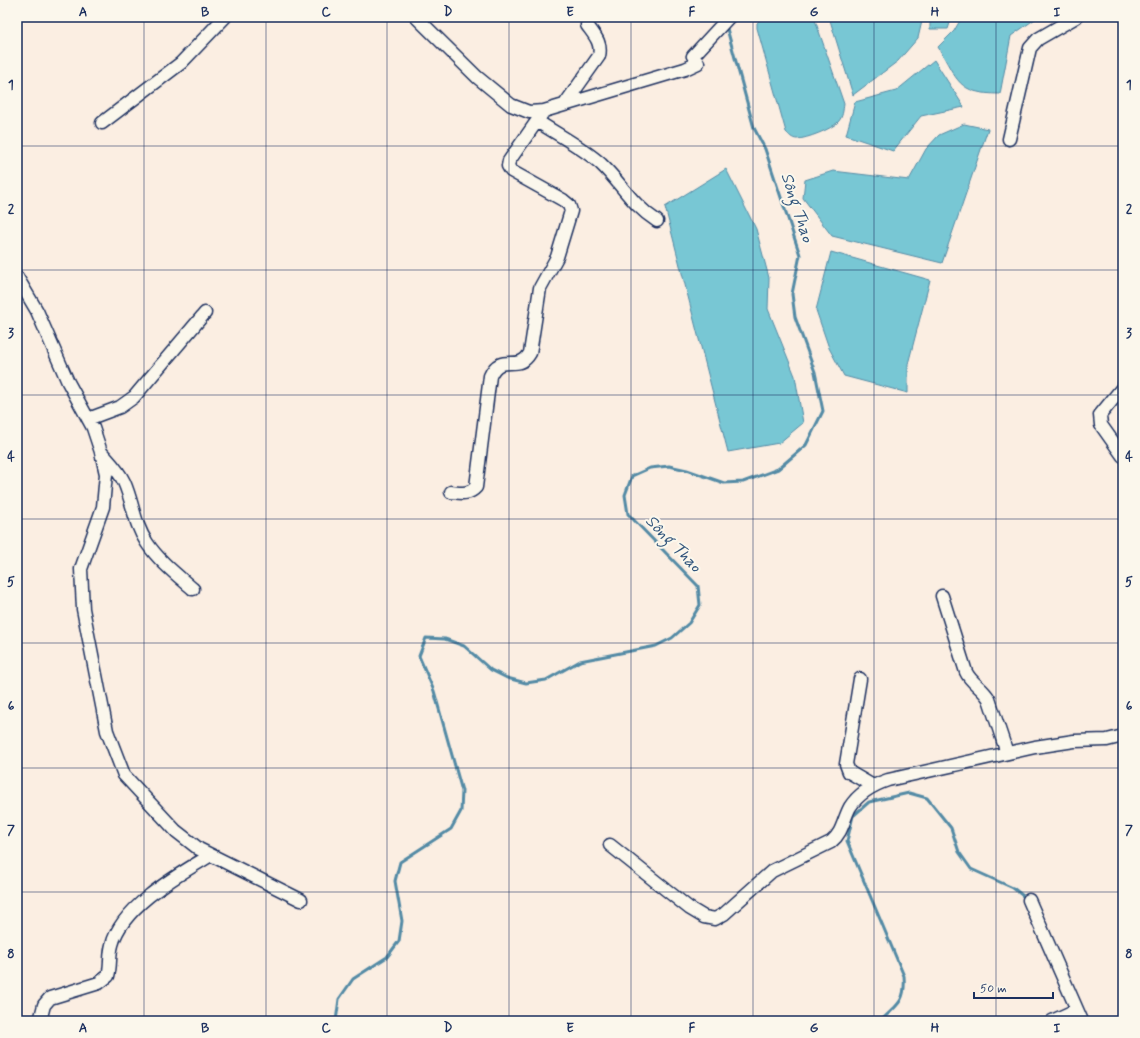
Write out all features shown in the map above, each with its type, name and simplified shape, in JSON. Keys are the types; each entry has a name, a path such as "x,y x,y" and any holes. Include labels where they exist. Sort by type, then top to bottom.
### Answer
{"street":[{"path":"102,123 181,63 226,17"},
{"path":"416,17 477,77 511,105 540,116 591,156 608,171 636,206 657,221"},
{"path":"451,492 466,493 472,491 476,486 490,376 493,368 500,363 521,363 527,360 530,354 540,288 557,257 571,211 569,205 563,200 511,171 508,166 509,161 540,116 565,104 684,69 698,63 693,56 728,17"},
{"path":"1009,139 1030,48 1038,39 1076,17"},
{"path":"565,104 599,56 601,48 587,25"},
{"path":"17,277 37,311 68,382 94,428 106,474 103,507 81,569 83,609 107,731 124,775 176,831 199,849 300,900"},
{"path":"88,419 120,407 134,397 205,313"},
{"path":"1123,387 1100,415 1101,425 1123,456"},
{"path":"101,452 114,466 124,482 137,525 147,543 164,563 193,589"},
{"path":"942,596 966,672 969,679 986,693 1007,753"},
{"path":"860,679 846,764 849,772 873,786"},
{"path":"610,845 689,908 704,917 715,919 724,914 772,871 831,842 838,837 850,808 860,796 873,786 888,780 1035,747 1074,741 1107,740 1123,736"},
{"path":"40,1021 44,1005 50,998 99,983 108,976 112,945 124,922 160,886 211,856"},
{"path":"1029,900 1082,1021"},
{"path":"1052,1021 1076,1010"}],"water":[{"path":"763,17 814,17 844,104 841,118 835,125 819,133 801,139 791,137 786,132 757,28 757,23"},
{"path":"829,17 923,17 918,38 898,61 853,95"},
{"path":"930,17 952,17 948,29 930,29"},
{"path":"962,17 1038,17 1011,36 1000,94 975,91 960,83 938,47 954,31"},
{"path":"934,60 964,107 921,116 893,151 846,135 855,102 896,91"},
{"path":"964,124 988,129 942,263 832,236 803,198 805,180 833,171 909,180 926,149 939,135"},
{"path":"726,169 756,229 769,278 768,309 795,376 803,423 779,443 728,452 665,207"},
{"path":"831,252 930,280 908,364 908,393 844,376 829,348 816,310"}],"waterway":[{"name":"Sông Thao","path":"336,1021 339,999 353,979 387,957 399,941 402,921 395,881 400,862 451,829 461,811 462,791 434,691 419,656 426,638 445,639 464,646 491,670 507,678 526,683 546,680 580,661 656,646 672,638 689,623 700,605 698,586 628,514 625,495 632,476 650,468 669,466 687,470 724,483 743,482 778,469 806,445 823,411 815,372 795,317 792,294 800,255 765,149 754,128 726,25"},
{"path":"880,1021 900,1002 904,991 904,976 847,841 853,816 869,802 909,793 927,798 951,828 959,852 971,869 1013,888 1027,899"}]}
